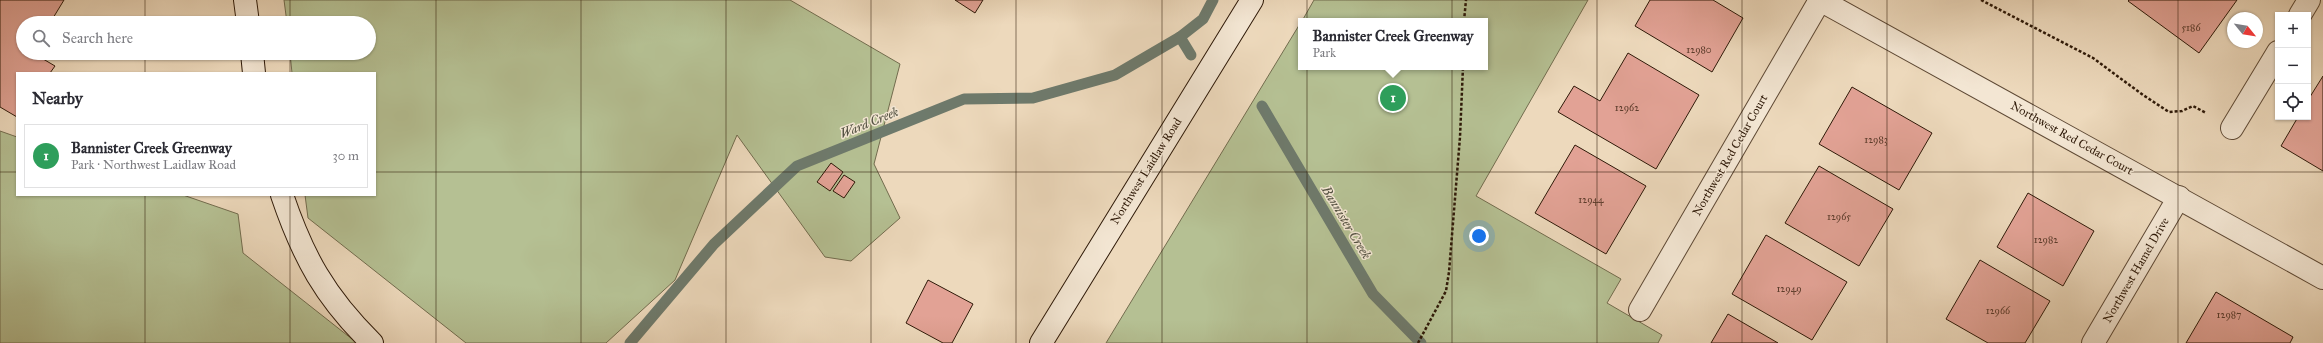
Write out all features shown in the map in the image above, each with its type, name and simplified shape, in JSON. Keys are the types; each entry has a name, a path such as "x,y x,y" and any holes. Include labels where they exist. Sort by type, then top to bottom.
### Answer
{"street":[{"path":"245,0 247,16"},
{"name":"Northwest Laidlaw Road","path":"1041,343 1252,0"},
{"name":"Northwest Red Cedar Court","path":"1640,310 1820,0 2179,196 2323,278"},
{"path":"2302,12 2309,0"},
{"path":"2232,128 2275,57"},
{"path":"253,60 254,72"},
{"path":"282,196 312,269 330,296 372,343"},
{"name":"Northwest Hamel Drive","path":"2093,343 2179,196"}],"path":[{"path":"1464,18 1466,0"},
{"path":"1981,0 2093,58 2143,95 2169,112 2182,111 2193,106 2232,128"},
{"path":"1418,343 1435,314 1446,291 1449,272 1460,137 1462,70"}],"green space":[{"path":"284,0 790,0 900,64 874,164 900,218 851,261 825,257 737,135 675,280 606,343 466,343 308,218 305,196 376,196 376,72 292,72 291,60 376,60 376,16 286,16"},
{"path":"1314,0 1588,0 1476,196 1621,279 1607,303 1662,335 1658,343 1106,343 1298,27 1298,70 1488,70 1488,18 1304,18"},
{"path":"0,131 16,137 16,196 186,196 238,214 243,253 357,343 0,343"}],"building":[{"path":"0,0 64,0 54,16 16,16 16,60 45,60 55,66 51,72 16,72 16,116 0,107"},
{"path":"955,0 983,0 975,13"},
{"path":"1650,0 1713,0 1743,18 1712,72 1635,26"},
{"path":"2129,0 2237,0 2199,53 2128,1"},
{"path":"1628,53 1699,95 1656,169 1558,112 1574,86 1600,101"},
{"path":"2323,76 2323,171 2281,146 2296,120 2311,120 2311,95"},
{"path":"1852,87 1932,133 1899,190 1819,144"},
{"path":"1575,145 1646,186 1606,254 1535,213"},
{"path":"831,163 843,172 830,191 817,182"},
{"path":"1819,166 1893,209 1859,266 1785,223"},
{"path":"844,175 855,182 844,198 833,191"},
{"path":"2028,193 2094,231 2063,286 1997,247"},
{"path":"1766,235 1847,282 1812,340 1732,294"},
{"path":"1980,260 2050,301 2025,343 1988,343 1946,319"},
{"path":"928,280 973,304 952,343 943,343 906,323"},
{"path":"2216,292 2293,337 2290,343 2186,343"},
{"path":"1728,314 1778,343 1711,343"}],"waterway":[{"name":"Ward Creek","path":"630,343 714,244 797,166 964,99 1033,98 1115,75 1180,37 1203,19 1213,0"},
{"name":"Bannister Creek","path":"1180,37 1191,55"},
{"name":"Bannister Creek","path":"1262,106 1373,294 1421,343"}],"place":[{"name":"Bannister Creek Greenway","path":"1393,98"}]}
